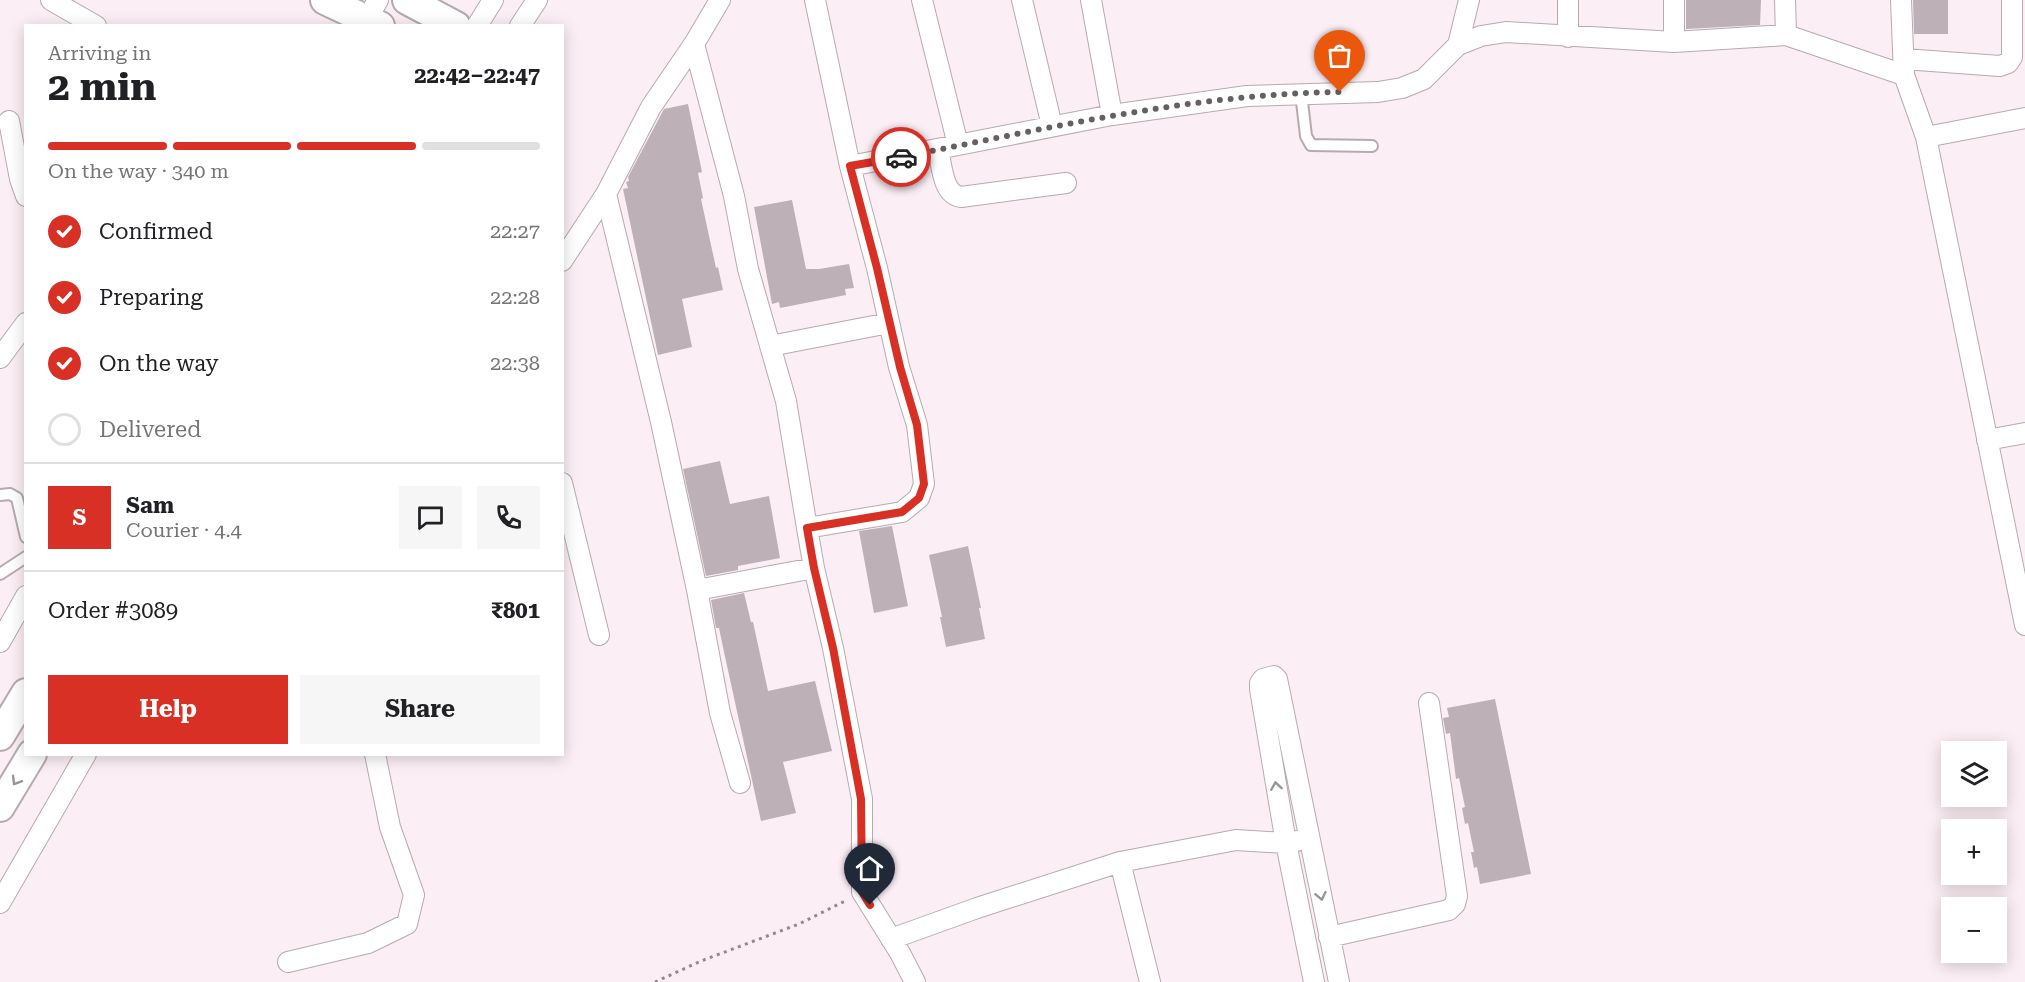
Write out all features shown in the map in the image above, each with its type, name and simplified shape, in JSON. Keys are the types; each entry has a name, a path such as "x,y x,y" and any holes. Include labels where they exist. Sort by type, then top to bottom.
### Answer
{"street":[{"path":"51,0 93,24"},
{"path":"326,0 372,17"},
{"path":"478,24 493,0"},
{"path":"521,24 537,0"},
{"path":"807,528 902,512 919,498 924,484 917,425 900,367 850,166 814,0"},
{"path":"922,0 958,145"},
{"path":"1022,0 1052,126"},
{"path":"1091,0 1112,115"},
{"path":"1458,45 1469,0"},
{"path":"1568,0 1568,37"},
{"path":"1674,0 1674,42"},
{"path":"1785,0 1786,35"},
{"path":"1901,0 1904,67 1926,137 2025,625"},
{"path":"850,166 1112,115 1247,96 1378,92 1402,88 1424,79 1458,45 1481,36 1506,32 1674,42 1786,35 1904,67 2000,66 2008,63 2012,57 2012,0"},
{"path":"564,258 606,194 651,107 694,44 714,2"},
{"path":"415,8 451,24"},
{"path":"694,44 734,196 748,269 786,401 814,568 833,648 861,799 862,892 915,982"},
{"path":"1926,137 2025,118"},
{"path":"11,121 20,179 24,190"},
{"path":"938,149 948,189 954,196 961,197 1066,183"},
{"path":"606,194 661,422 697,590 720,713 740,783"},
{"path":"770,346 889,322"},
{"path":"0,358 23,331"},
{"path":"1987,440 2025,433"},
{"path":"564,491 599,634"},
{"path":"697,590 814,568"},
{"path":"0,642 24,600"},
{"path":"1314,982 1286,843 1260,689 1260,683 1269,676 1277,679 1339,982"},
{"path":"0,736 24,696"},
{"path":"1329,937 1449,910 1455,904 1456,896 1429,704"},
{"path":"0,807 31,756"},
{"path":"0,903 85,756"},
{"path":"288,962 368,943 407,924 414,894 390,827 375,756"},
{"path":"891,939 977,908 1120,862 1236,840 1286,843 1308,839"},
{"path":"1120,862 1150,982"}],"lane":[{"path":"1301,93 1306,136 1311,145 1372,146"},
{"path":"0,495 10,494 17,498 24,528"},
{"path":"0,574 24,558"}],"path":[{"path":"655,982 700,961 799,924 862,892"}],"building":[{"path":"1686,0 1761,0 1760,25 1686,29"},
{"path":"1913,0 1948,0 1948,34 1914,34"},
{"path":"688,104 702,172 698,173 703,198 701,199 723,290 682,299 692,347 658,355 623,189 628,188 626,182 629,181 628,177 664,109"},
{"path":"792,200 806,269 849,264 854,288 845,289 846,295 780,308 779,302 772,304 754,207"},
{"path":"720,461 730,504 769,496 780,558 738,566 738,570 706,576 683,469"},
{"path":"892,526 908,606 874,613 859,531"},
{"path":"968,546 985,639 946,647 929,555"},
{"path":"744,593 751,622 753,622 768,691 815,681 832,751 783,762 796,813 761,821 711,600"},
{"path":"1495,699 1531,874 1480,884 1477,867 1474,868 1471,852 1474,852 1468,823 1465,824 1462,808 1465,807 1459,778 1456,779 1450,733 1446,734 1443,718 1449,717 1447,708"}],"way so far":[{"path":"901,157 1112,115 1247,96 1340,92"}],"route":[{"path":"870,905 862,892 861,799 833,648 807,528 902,512 919,498 924,484 917,425 900,367 850,166 901,157"}]}
